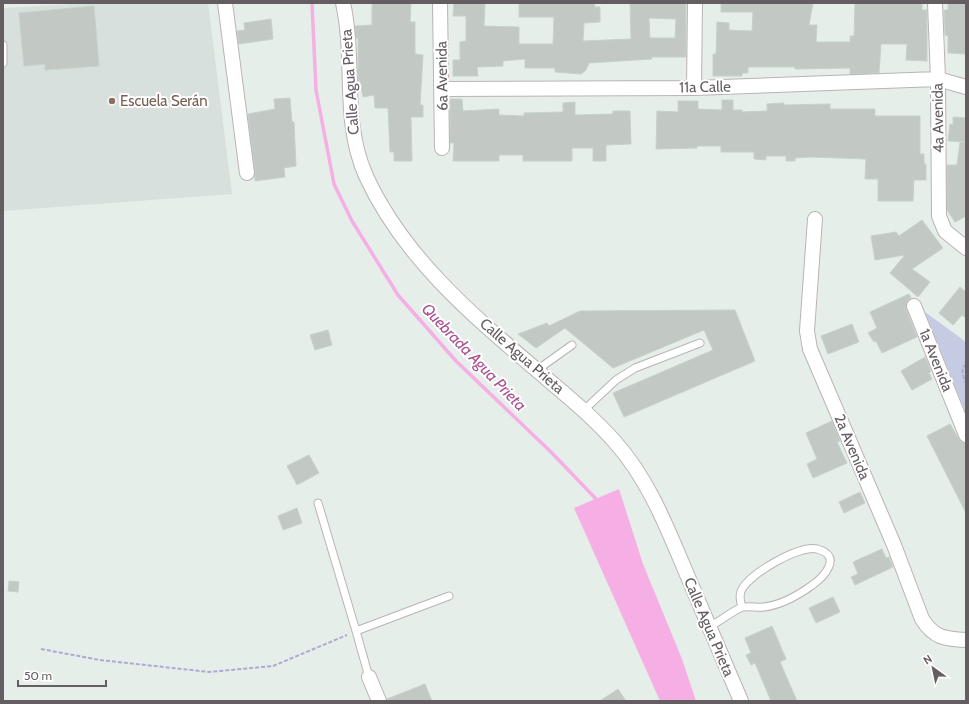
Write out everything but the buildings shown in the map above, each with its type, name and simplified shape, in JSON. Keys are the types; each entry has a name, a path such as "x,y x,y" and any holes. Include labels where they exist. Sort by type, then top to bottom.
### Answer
{"street":[{"path":"225,3 247,173"},
{"name":"Calle Agua Prieta","path":"343,3 348,46 350,115 355,146 366,174 381,205 398,233 461,303 584,410 616,443 633,465 662,516 741,701"},
{"name":"6a Avenida","path":"440,3 442,148"},
{"path":"694,88 696,3"},
{"name":"4a Avenida","path":"935,3 938,79 939,216 945,231 966,248"},
{"name":"11a Calle","path":"442,89 694,88 938,79 966,87"},
{"name":"2a Avenida","path":"815,219 807,331 813,356 894,545 922,619 929,630 939,637 966,640"},
{"name":"1a Avenida","path":"914,306 966,435"},
{"path":"369,677 379,701"}],"lane":[{"path":"3,45 3,63"},
{"path":"584,410 616,380 635,368 700,343"},
{"path":"537,370 572,345"},
{"path":"318,503 369,677"},
{"path":"709,627 742,607 764,607 778,604 795,596 824,576 830,568 829,560 826,554 817,549 807,549 782,559 749,580 741,590 740,599 742,607"},
{"path":"356,631 449,596"}],"path":[{"path":"966,364 963,367 962,373 966,383"},
{"path":"41,649 100,660 209,672 273,666 356,631"}],"shaded area":[{"name":"Escuela Serán","path":"91,3 208,3 232,194 3,211 3,8"},
{"path":"925,312 966,342 966,413"},
{"path":"619,489 643,564 682,659 696,701 660,701 574,508"}],"waterway":[{"name":"Quebrada Agua Prieta","path":"312,3 316,90 334,184 352,221 398,295 456,361 551,452 598,501"}],"place":[{"name":"Escuela Serán","path":"112,101"}]}
